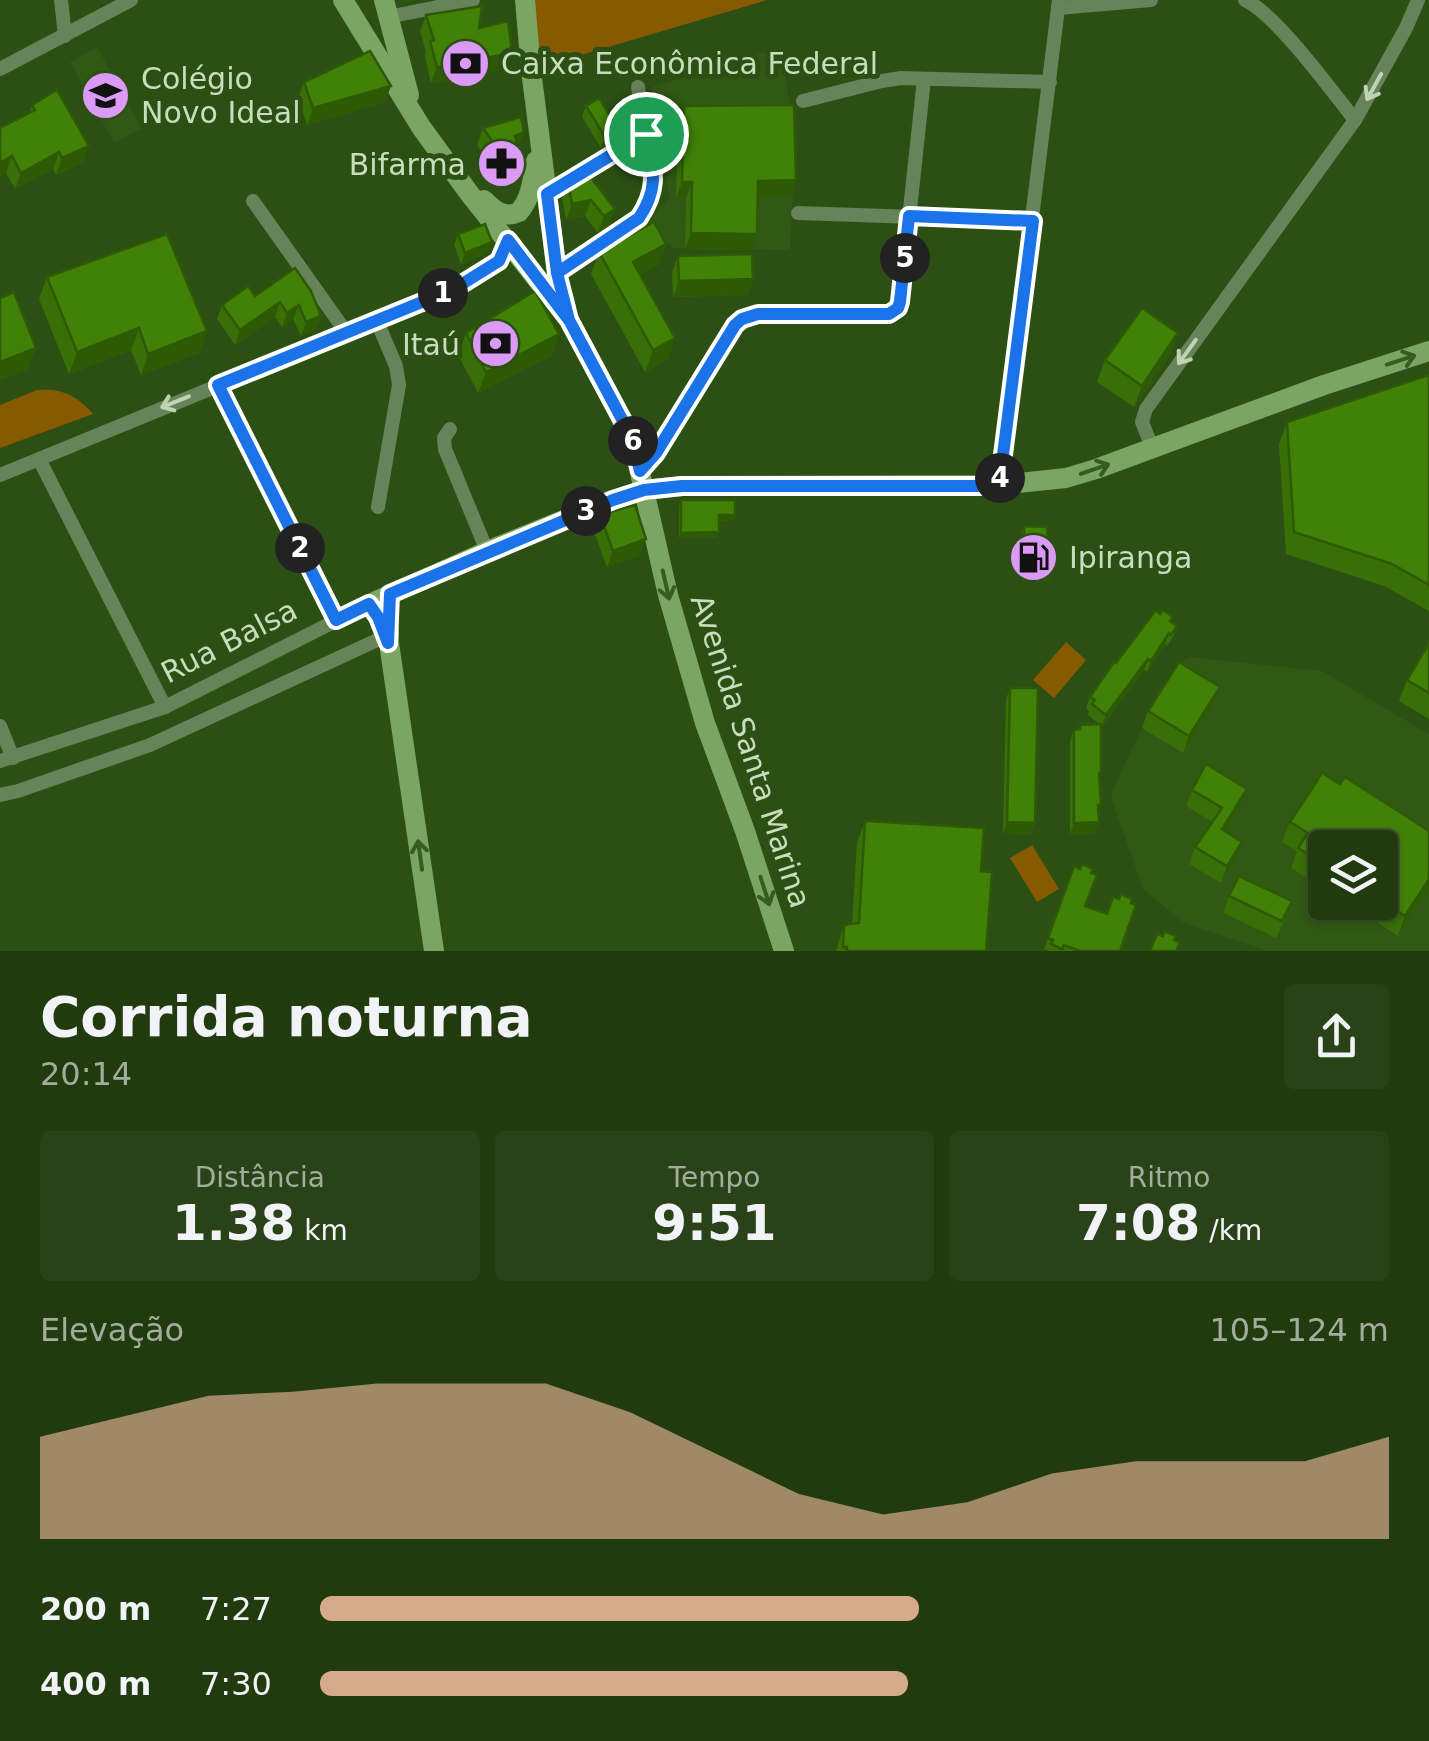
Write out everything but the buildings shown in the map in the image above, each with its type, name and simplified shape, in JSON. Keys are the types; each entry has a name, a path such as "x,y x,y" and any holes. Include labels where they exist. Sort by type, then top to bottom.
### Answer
{"main road":[{"name":"Avenida Santa Marina","path":"343,0 416,119 569,320 632,438 668,595 704,723 784,951"},
{"path":"525,0 557,273 569,320"},
{"path":"386,8 416,119"},
{"path":"470,193 480,196 503,215 518,212 528,199 534,163 541,152"},
{"name":"Rua Balsa","path":"369,604 642,480 682,486 999,486 1066,478 1324,385 1429,352"},
{"path":"390,594 387,640 434,951"},
{"path":"369,604 387,640"}],"street":[{"path":"61,0 65,36"},
{"path":"0,69 132,0"},
{"path":"386,8 473,0"},
{"path":"999,486 1058,4 1151,0"},
{"path":"1244,0 1254,4 1294,46 1355,120"},
{"path":"1152,447 1142,422 1146,409 1355,120 1418,0"},
{"path":"642,480 742,319 758,314 895,312 900,302 924,79"},
{"path":"803,102 882,80 1050,82"},
{"path":"557,273 639,218 648,205 654,175 638,87"},
{"path":"547,194 646,134"},
{"path":"253,201 346,332"},
{"path":"798,213 1033,221"},
{"path":"0,474 454,289 499,261 508,240"},
{"path":"376,319 396,366 399,385 378,507"},
{"path":"218,385 336,620"},
{"path":"450,429 444,438 445,449 486,551"},
{"path":"39,459 165,707"},
{"name":"Rua Balsa","path":"6,759 165,707 369,604"},
{"name":"Rua Balsa","path":"0,795 150,745 387,640"},
{"path":"0,726 6,759"}],"shaded area":[{"path":"526,0 767,0 534,69"},
{"name":"Colégio Novo Ideal","path":"97,47 142,128 114,143 70,62"},
{"path":"782,47 790,110 790,250 673,248 646,224 669,198 652,87"},
{"path":"37,390 68,394 93,414 0,448 0,405"},
{"path":"1066,642 1086,660 1054,698 1033,680"},
{"path":"1190,657 1322,671 1429,734 1429,951 1266,951 1184,923 1143,889 1112,800 1112,791 1142,728 1182,662"},
{"path":"1032,845 1059,889 1037,902 1010,858"}],"place":[{"name":"Caixa Econômica Federal","path":"466,63"},
{"name":"Colégio Novo Ideal","path":"106,95"},
{"name":"Bifarma","path":"501,164"},
{"name":"Itaú","path":"495,344"},
{"name":"Ipiranga","path":"1034,557"}],"route":[{"path":"646,134 547,194 557,273 562,294 569,320 632,438 640,471 656,453 742,319 758,314 895,312 900,302 909,216 1033,221 999,486 682,486 644,490 509,542 390,594 388,643 369,604 336,620 218,385 454,289 499,261 508,240 569,320 557,273 639,218 648,205 654,175 646,134"}]}
